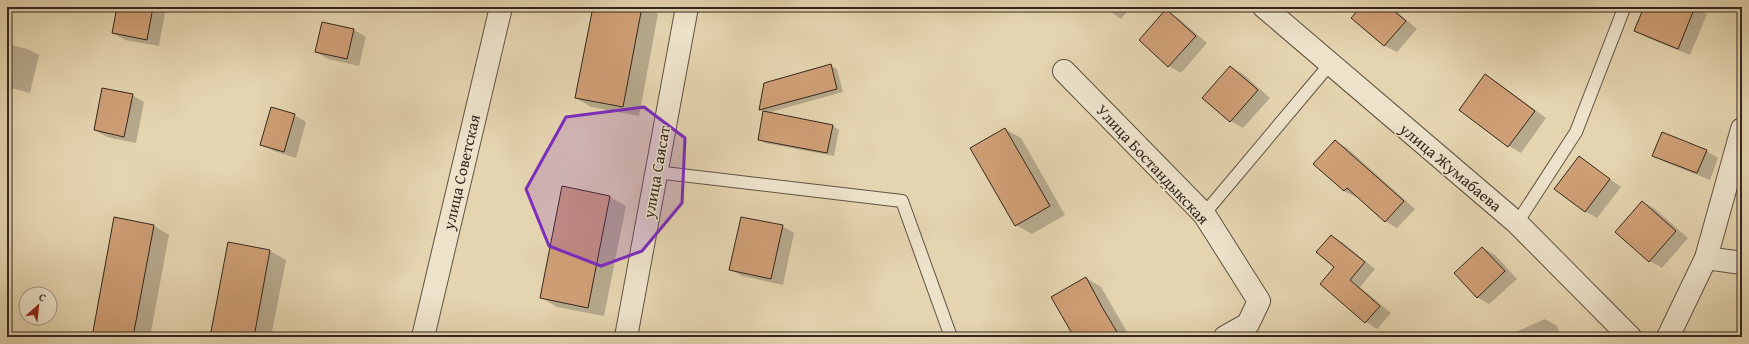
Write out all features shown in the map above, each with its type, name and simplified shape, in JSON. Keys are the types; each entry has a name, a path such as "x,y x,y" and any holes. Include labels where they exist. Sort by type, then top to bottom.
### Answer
{"street":[{"name":"улица Советская","path":"423,337 501,7"},
{"name":"улица Саясат","path":"626,337 686,7"},
{"name":"улица Жумабаева","path":"1264,7 1517,223 1630,337"},
{"name":"Улица Бостандыкская","path":"1064,70 1204,214 1259,301 1248,324 1225,337"},
{"path":"1668,337 1706,258 1742,129"},
{"path":"1706,258 1742,262"}],"lane":[{"path":"1517,223 1576,132 1623,11 1623,7"},
{"path":"1204,214 1330,64"},
{"path":"656,172 902,201 951,337"}],"highlighted area":[{"path":"644,107 685,138 682,203 642,251 601,266 549,246 526,189 566,117"}],"building":[{"path":"117,7 153,7 147,40 112,33"},
{"path":"593,7 642,7 623,107 575,98"},
{"path":"1361,7 1389,7 1406,21 1384,46 1351,18"},
{"path":"1644,7 1695,7 1678,49 1634,31"},
{"path":"1166,9 1196,36 1168,67 1139,40"},
{"path":"322,22 354,29 347,59 315,52"},
{"path":"831,64 837,89 759,110 764,83"},
{"path":"1230,66 1258,90 1230,122 1202,98"},
{"path":"1485,74 1535,111 1508,147 1459,110"},
{"path":"102,88 133,94 124,137 94,130"},
{"path":"271,107 295,114 284,152 260,145"},
{"path":"763,111 833,125 827,153 758,140"},
{"path":"1005,128 1050,206 1015,226 970,148"},
{"path":"1662,132 1707,150 1697,173 1652,156"},
{"path":"1335,140 1404,201 1385,222 1347,188 1344,191 1313,164"},
{"path":"1579,156 1610,179 1585,212 1554,189"},
{"path":"562,186 610,196 588,308 540,298"},
{"path":"1642,201 1676,231 1649,262 1615,232"},
{"path":"114,217 154,225 133,337 92,337"},
{"path":"741,217 783,225 771,279 729,270"},
{"path":"1331,235 1365,262 1350,280 1380,306 1365,323 1320,284 1334,267 1316,252"},
{"path":"228,242 270,250 254,337 210,337"},
{"path":"1482,247 1505,271 1477,298 1454,273"},
{"path":"1086,277 1120,337 1074,337 1051,297"}]}
